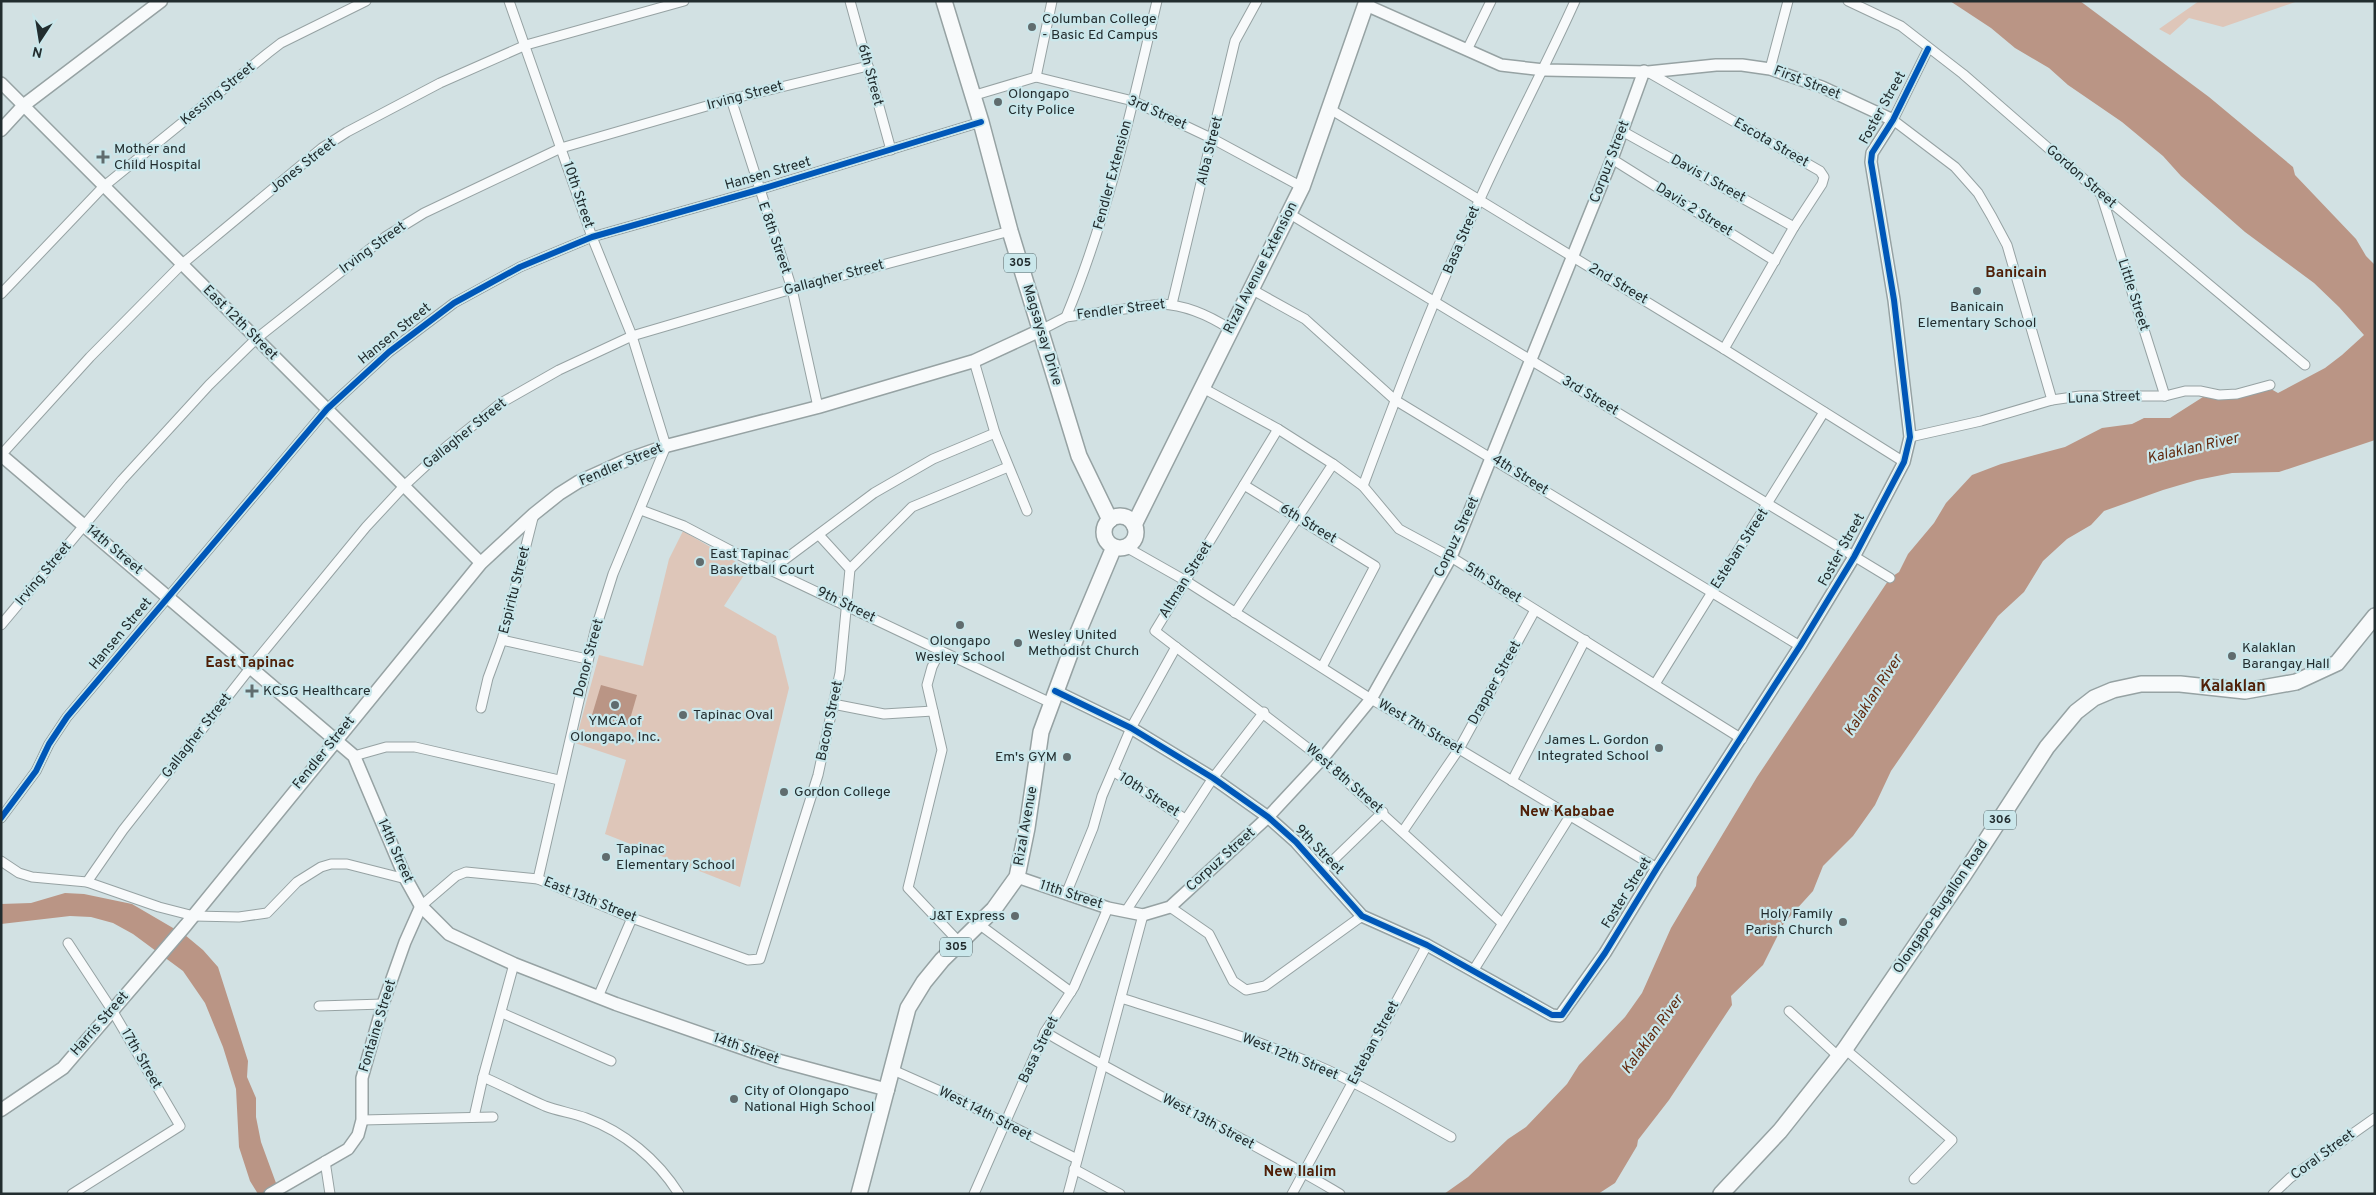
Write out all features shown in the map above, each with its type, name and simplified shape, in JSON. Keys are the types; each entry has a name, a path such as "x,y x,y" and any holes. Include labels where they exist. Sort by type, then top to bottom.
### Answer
{"main road":[{"path":"1,130 24,105 161,1"},
{"name":"Magsaysay Drive","path":"944,1 981,122 1010,230 1079,456 1110,520"},
{"name":"Rizal Avenue Extension","path":"1134,526 1302,187 1365,2"},
{"name":"Fendler Street","path":"190,920 480,563 534,514 578,482 628,459 666,446 818,408 974,361 1041,330"},
{"name":"14th Street","path":"1,455 336,738 354,756 406,879 421,906 449,934 514,964 598,997 780,1061 888,1090"},
{"path":"1120,547 1106,541 1104,532 1110,520 1123,517 1134,526"},
{"name":"305","path":"1120,547 1136,536 1134,526"},
{"name":"Rizal Avenue","path":"859,1194 888,1090 908,1008 924,982 942,960 980,925 1005,896 1016,876 1027,828 1041,732 1053,697 1120,547"},
{"name":"Olongapo-Bugallon Road","path":"1721,1194 1780,1131 1842,1053 1963,876 2047,747 2076,712 2094,698 2113,690 2141,684 2180,684 2245,691 2296,682 2337,663 2375,616"},
{"name":"Harris Street","path":"1,1110 63,1068 190,920"}],"street":[{"name":"Kessing Street","path":"1,294 103,187 281,43 366,1"},
{"name":"10th Street","path":"509,1 592,236 632,336 666,446"},
{"name":"Jones Street","path":"1,455 90,357 181,265 322,148 347,132 440,83 526,45 684,1"},
{"name":"6th Street","path":"850,1 891,150"},
{"path":"972,96 1036,77 1052,1"},
{"name":"Fendler Extension","path":"1066,317 1096,235 1133,101 1157,1"},
{"name":"Alba Street","path":"1172,304 1236,41 1257,1"},
{"path":"1467,50 1491,1"},
{"name":"Basa Street","path":"1363,486 1395,400 1480,199 1544,70 1575,1"},
{"path":"1770,69 1788,1"},
{"name":"Gordon Street","path":"1848,1 1901,26 1928,49 1964,74 2101,194 2305,365"},
{"name":"First Street","path":"1365,2 1501,65 1544,70 1646,72 1716,65 1742,65 1770,69 1822,87 1893,120 1955,167 1978,192 2007,245 2052,400"},
{"name":"Foster Street","path":"1564,1011 1605,953 1657,868 1742,739 1800,646 1854,557 1904,462 1910,437 1894,300 1871,162 1872,153 1893,120 1928,49"},
{"name":"Irving Street","path":"1,625 84,525 165,432 256,339 385,237 407,223 561,148 731,99 868,66"},
{"name":"Corpuz Street","path":"1126,911 1143,914 1170,907 1268,817 1322,759 1371,699 1451,557 1646,72"},
{"name":"Escota Street","path":"1646,72 1820,171 1824,177 1822,184 1794,227 1724,349"},
{"name":"3rd Street","path":"1036,77 1133,101 1213,139 1302,187"},
{"name":"East 12th Street","path":"1,83 181,265 405,485 480,563"},
{"name":"E 8th Street","path":"731,99 758,190 792,289 818,408"},
{"name":"2nd Street","path":"1330,109 1724,349 1904,462"},
{"name":"Hansen Street","path":"1,818 36,771 49,744 67,716 327,408 389,352 454,303 520,267 592,236 758,190 981,122"},
{"name":"Davis I Street","path":"1622,131 1794,227"},
{"name":"Davis 2 Street","path":"1612,159 1775,261"},
{"name":"Little Street","path":"2101,194 2165,396"},
{"name":"3rd Street","path":"1290,214 1890,578"},
{"name":"Gallagher Street","path":"87,882 124,830 252,667 366,527 405,485 446,447 501,403 559,370 632,336 792,289 1010,230"},
{"name":"4th Street","path":"1251,289 1305,319 1395,400 1492,457 1800,646"},
{"name":"Fendler Street","path":"1041,330 1066,317 1172,304 1192,310 1230,329"},
{"path":"974,361 995,433 1027,511"},
{"name":"Luna Street","path":"1910,437 1981,421 2052,400 2080,396 2165,396 2192,391 2206,391 2219,395 2237,394 2270,385"},
{"name":"5th Street","path":"1202,387 1278,429 1333,464 1363,486 1399,529 1451,557 1742,739"},
{"name":"Esteban Street","path":"1655,684 1769,504 1824,412"},
{"name":"Altman Street","path":"1176,647 1155,631 1278,429"},
{"path":"772,570 882,488 933,459 995,433"},
{"name":"Donor Street","path":"538,879 587,659 613,574 666,446"},
{"path":"1235,613 1296,517 1333,464"},
{"path":"819,535 850,569 912,507 1008,467"},
{"name":"6th Street","path":"1244,485 1372,563 1375,568 1322,667"},
{"name":"9th Street","path":"641,510 684,526 940,651 1131,728 1214,778 1268,817 1323,870 1362,916 1427,945 1552,1015 1560,1016 1564,1011"},
{"name":"Espiritu Street","path":"534,514 502,640 587,659"},
{"name":"West 7th Street","path":"1120,547 1186,581 1371,699 1459,749 1657,868"},
{"name":"Bacon Street","path":"763,955 818,775 840,673 850,569"},
{"name":"Drapper Street","path":"1403,831 1459,749 1536,610"},
{"path":"481,708 488,678 502,640"},
{"path":"1512,781 1585,640"},
{"path":"1066,894 1131,728 1176,647"},
{"name":"West 8th Street","path":"1176,647 1264,712 1322,759 1502,922"},
{"path":"940,651 932,667 927,684 942,750 908,888 960,943"},
{"path":"833,704 884,714 932,711"},
{"path":"1126,911 1185,819 1264,712"},
{"path":"354,756 386,747 415,747 559,780"},
{"name":"10th Street","path":"1113,772 1185,819"},
{"path":"1323,870 1382,812"},
{"path":"1473,971 1570,816"},
{"path":"1,861 19,873 32,878 87,882 190,920 267,913 303,878 321,867 331,864 347,864 406,879"},
{"name":"East 13th Street","path":"421,906 456,876 466,872 538,879 632,918 748,960 758,960 763,955"},
{"name":"11th Street","path":"1016,876 1108,908 1126,911"},
{"name":"Fontaine Street","path":"270,1194 348,1149 358,1135 362,1120 362,1078 383,1004 405,942 421,906"},
{"path":"1170,907 1209,934 1233,980 1246,990 1265,986 1362,916"},
{"name":"Basa Street","path":"974,1194 1045,1032 1071,992 1108,908"},
{"path":"1068,1194 1143,914"},
{"path":"598,997 632,918"},
{"path":"980,925 1071,992"},
{"name":"17th Street","path":"68,943 112,1010 180,1126 72,1194"},
{"name":"Esteban Street","path":"1292,1194 1427,945"},
{"path":"474,1117 514,964"},
{"name":"West 12th Street","path":"1121,998 1250,1040 1316,1065 1353,1083 1451,1137"},
{"path":"319,1006 383,1004"},
{"path":"1789,1012 1952,1140 1914,1179"},
{"path":"502,1013 611,1061"},
{"name":"West 13th Street","path":"1045,1032 1102,1066 1304,1172 1340,1194"},
{"name":"West 14th Street","path":"892,1070 947,1094 1005,1124 1075,1164 1120,1194"},
{"path":"483,1077 546,1106 586,1118 615,1131 632,1142 658,1166 679,1194"},
{"path":"362,1120 494,1117"},
{"name":"Coral Street","path":"2273,1194 2290,1178 2375,1118"},
{"path":"325,1161 330,1194"}],"shaded area":[{"path":"2199,1 2298,1 2223,27 2189,18 2170,35 2159,29"},
{"name":"Tapinac Oval","path":"683,531 748,569 724,606 776,636 789,688 740,887 605,834 626,760 575,743 599,655 643,666 669,559"}],"water":[{"name":"Kalaklan River","path":"1950,1 2080,1 2209,97 2293,167 2295,175 2356,239 2366,256 2375,265 2375,440 2279,472 2232,473 2197,480 2163,490 2104,511 2091,525 2067,539 2043,561 2024,592 1998,616 1891,771 1875,805 1853,836 1823,866 1813,891 1784,923 1763,965 1731,996 1732,1005 1669,1100 1638,1140 1637,1146 1615,1183 1598,1194 1444,1194 1468,1177 1508,1139 1526,1127 1567,1084 1579,1065 1625,1017 1642,993 1671,928 1696,886 1697,877 1757,777 1890,578 1899,572 1908,554 1934,523 1946,503 1972,475 2001,464 2065,447 2102,428 2132,424 2144,418 2170,418 2203,397 2219,399 2271,389 2278,393 2325,368 2364,335 2314,283 2245,232 2181,176 2163,156 2122,122 2068,85 2049,68 2015,48 1991,28"},
{"name":"YMCA of Olongapo, Inc.","path":"601,685 637,695 628,726 592,715"},
{"path":"65,893 84,894 132,904 185,935 203,950 218,967 248,1061 247,1077 256,1098 256,1117 261,1142 280,1194 258,1194 250,1181 239,1147 236,1089 223,1047 205,1003 183,971 133,934 113,923 91,917 70,916 1,924 1,904 31,903"}],"cycle path":[{"path":"1055,691 1131,728 1213,778 1268,817 1296,842 1362,916 1427,945 1552,1015 1562,1015 1605,953 1657,868 1800,646 1854,557 1904,462 1910,437 1894,300 1871,162 1872,153 1893,120 1928,49"},
{"path":"1,818 36,771 49,744 67,717 327,409 389,352 454,303 520,267 592,237 758,190 981,122"}],"place":[{"name":"Columban College - Basic Ed Campus","path":"1032,27"},
{"name":"Olongapo City Police","path":"998,102"},
{"name":"Mother and Child Hospital","path":"103,157"},
{"name":"Banicain Elementary School","path":"1977,291"},
{"name":"East Tapinac Basketball Court","path":"700,562"},
{"name":"Olongapo Wesley School","path":"960,625"},
{"name":"Wesley United Methodist Church","path":"1018,643"},
{"name":"Kalaklan Barangay Hall","path":"2232,656"},
{"name":"KCSG Healthcare","path":"252,691"},
{"name":"YMCA of Olongapo, Inc.","path":"615,705"},
{"name":"Tapinac Oval","path":"683,715"},
{"name":"James L. Gordon Integrated School","path":"1659,748"},
{"name":"Em's GYM","path":"1067,757"},
{"name":"Gordon College","path":"784,792"},
{"name":"Tapinac Elementary School","path":"606,857"},
{"name":"J&T Express","path":"1015,916"},
{"name":"Holy Family Parish Church","path":"1843,922"},
{"name":"City of Olongapo National High School","path":"734,1099"}],"district":[{"name":"Banicain","path":"2016,273"},
{"name":"East Tapinac","path":"250,663"},
{"name":"Kalaklan","path":"2233,687"},
{"name":"New Kababae","path":"1567,812"},
{"name":"New Ilalim","path":"1300,1172"}]}
